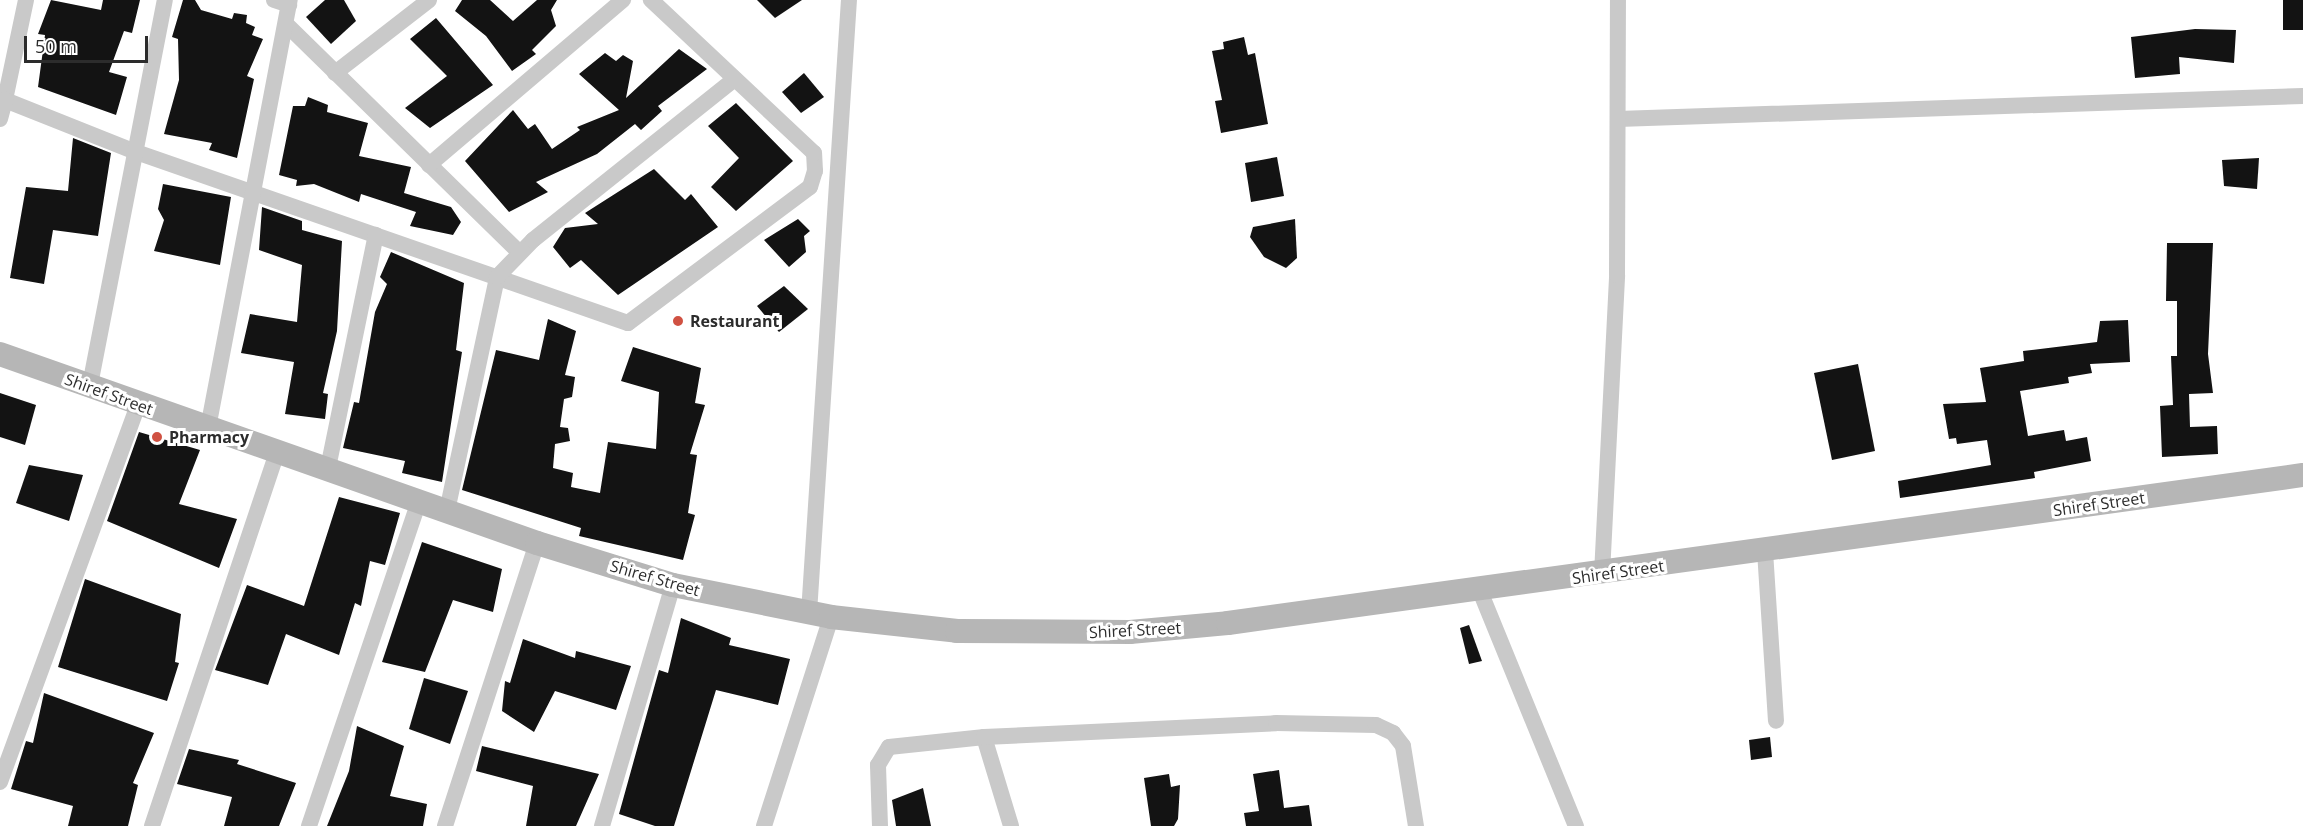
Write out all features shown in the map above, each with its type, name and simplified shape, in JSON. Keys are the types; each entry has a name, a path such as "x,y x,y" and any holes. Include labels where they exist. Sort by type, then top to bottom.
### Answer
{"main road":[{"name":"Shiref Street","path":"0,354 90,385 138,405 278,450 537,543 673,585 820,615 957,631 1130,632 1479,591 2303,475"}],"street":[{"path":"0,119 5,100 6,57 26,0"},
{"path":"90,385 165,0"},
{"path":"335,73 429,0"},
{"path":"429,165 623,0"},
{"path":"5,100 136,152 497,277 633,321 810,187 814,153 651,0"},
{"path":"764,826 820,615 849,0"},
{"path":"1602,574 1617,275 1618,0"},
{"path":"208,428 286,24 287,1"},
{"path":"286,24 520,253"},
{"path":"447,511 497,277 520,253 735,79"},
{"path":"1618,119 2303,96"},
{"path":"328,468 376,235"},
{"path":"0,782 138,405"},
{"path":"152,826 278,450"},
{"path":"309,826 419,501"},
{"path":"445,826 537,543"},
{"path":"1765,551 1776,721"},
{"path":"602,826 673,585"},
{"path":"1479,591 1576,826"},
{"path":"880,826 878,765 889,747 984,737 1276,723 1376,725 1403,746 1416,826"},
{"path":"984,737 1011,826"}],"building":[{"path":"51,0 101,10 103,0 140,0 132,33 124,31 109,72 127,77 116,115 38,87 45,35 38,34"},
{"path":"183,0 195,0 201,10 232,19 234,13 247,15 246,23 255,27 252,35 263,39 247,76 254,79 237,158 209,150 212,143 164,134 179,80 178,39 172,37"},
{"path":"325,0 344,0 356,21 331,44 306,17"},
{"path":"462,0 490,0 513,21 537,0 557,0 551,10 556,26 532,50 536,54 512,71 486,36 455,11"},
{"path":"757,0 802,0 775,18"},
{"path":"2283,0 2303,0 2303,30 2283,30"},
{"path":"436,18 493,85 430,128 405,108 447,76 410,39"},
{"path":"2195,29 2236,30 2234,63 2179,57 2180,74 2135,78 2131,37"},
{"path":"1244,37 1248,55 1255,53 1268,124 1221,133 1215,101 1222,100 1212,51 1224,49 1223,42"},
{"path":"679,49 707,69 658,106 662,111 641,130 635,124 597,154 536,182 548,192 509,212 465,161 513,110 528,129 535,124 552,149 580,130 577,127 619,110 579,74 605,53 616,61 623,55 633,61 626,98"},
{"path":"804,73 824,97 801,113 782,92"},
{"path":"308,97 328,105 327,112 368,123 359,156 411,167 404,193 451,207 461,222 453,235 410,226 416,212 361,194 359,202 314,184 296,186 297,180 279,175 293,106 305,106"},
{"path":"736,103 793,161 736,211 711,187 739,158 708,126"},
{"path":"73,138 111,153 98,236 53,230 44,284 10,278 26,187 68,191"},
{"path":"1277,157 1284,196 1251,202 1245,163"},
{"path":"2259,158 2257,189 2224,186 2222,160"},
{"path":"654,169 685,200 691,194 718,227 618,295 581,260 570,268 553,247 565,228 598,224 585,213"},
{"path":"163,184 231,197 220,265 154,251 164,220 158,209"},
{"path":"262,207 302,221 302,230 342,241 337,331 323,393 328,394 325,419 285,414 294,362 241,353 250,314 297,322 302,265 259,250"},
{"path":"798,219 810,231 804,236 806,252 789,267 764,240"},
{"path":"1295,219 1297,258 1286,268 1264,257 1250,237 1253,227"},
{"path":"2167,243 2213,243 2208,354 2213,393 2189,394 2190,427 2217,426 2218,454 2162,457 2160,406 2173,405 2171,356 2177,356 2177,301 2166,301"},
{"path":"391,252 464,283 456,350 462,352 442,482 402,473 405,461 343,448 354,402 359,403 375,312 387,284 380,277"},
{"path":"784,286 808,309 779,332 757,306"},
{"path":"548,319 576,331 565,375 575,377 572,397 564,399 560,427 568,428 570,441 555,444 553,468 573,473 571,487 600,493 608,442 656,449 659,392 621,381 633,347 701,368 695,403 705,405 690,454 697,455 688,513 695,515 683,560 579,536 581,528 462,490 496,350 539,360"},
{"path":"2128,320 2130,362 2090,364 2092,373 2068,377 2069,383 2020,391 2028,436 2064,430 2066,441 2087,437 2091,461 2034,472 2035,478 1900,498 1898,481 1991,465 1987,440 1957,444 1956,438 1949,439 1943,404 1986,402 1980,368 2024,361 2023,351 2097,342 2100,321"},
{"path":"1858,364 1875,451 1832,460 1814,373"},
{"path":"0,393 36,405 25,445 0,437"},
{"path":"139,432 200,450 179,504 237,519 219,568 107,521"},
{"path":"29,465 83,475 69,521 16,503"},
{"path":"339,497 400,513 385,565 370,561 361,606 355,603 339,655 286,634 268,685 215,670 247,585 304,606"},
{"path":"422,542 502,569 493,612 453,600 425,672 382,662"},
{"path":"85,579 181,614 175,662 179,663 167,701 58,667"},
{"path":"681,618 731,638 729,645 790,659 778,705 716,690 674,826 655,826 619,814 659,670 668,673"},
{"path":"1469,625 1482,661 1469,664 1460,628"},
{"path":"523,639 575,658 576,651 631,666 616,710 555,691 534,732 502,711 505,681 510,683"},
{"path":"424,678 468,691 450,744 409,729"},
{"path":"44,693 154,733 133,783 138,785 128,826 68,826 73,806 11,789 26,741 33,743"},
{"path":"357,726 404,746 390,796 427,804 423,826 327,826 349,771"},
{"path":"1770,737 1772,757 1751,760 1749,740"},
{"path":"482,746 599,774 576,826 526,826 533,786 476,771"},
{"path":"189,749 239,760 237,764 296,783 279,826 224,826 232,797 177,784"},
{"path":"1279,770 1284,808 1309,805 1312,826 1246,826 1244,813 1259,811 1253,774"},
{"path":"1169,774 1171,787 1180,785 1178,819 1174,826 1151,826 1144,778"},
{"path":"923,788 931,826 896,826 892,800"}],"place":[{"name":"Restaurant","path":"678,321"},
{"name":"Pharmacy","path":"157,437"}]}
